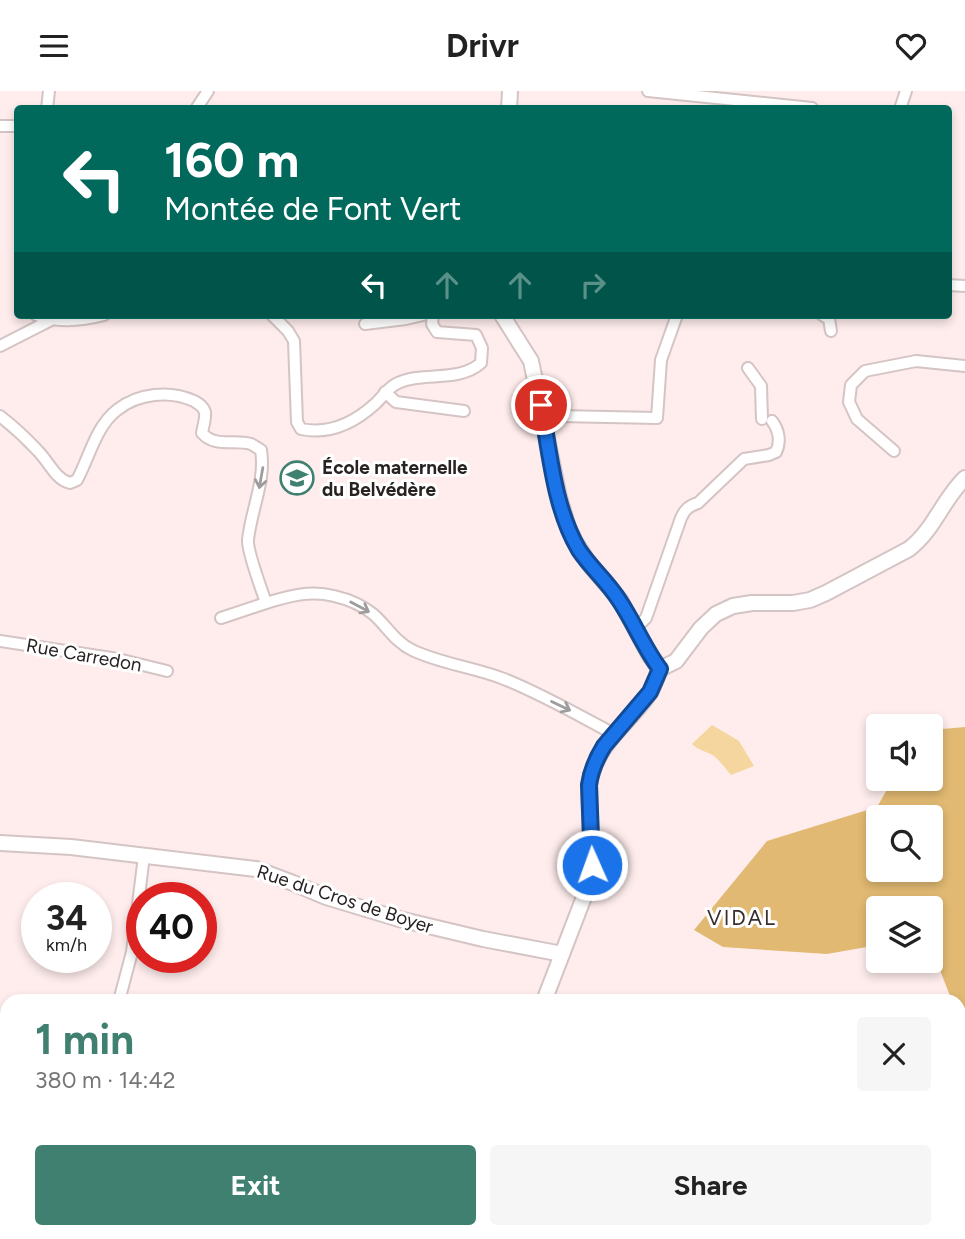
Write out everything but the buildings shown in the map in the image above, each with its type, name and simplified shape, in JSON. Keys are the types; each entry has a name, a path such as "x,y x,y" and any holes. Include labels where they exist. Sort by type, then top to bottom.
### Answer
{"street":[{"path":"648,91 790,105"},
{"path":"48,319 89,319"},
{"path":"276,319 294,341 297,422 301,429 323,431 342,427 376,403 396,383 460,373 474,369 481,363 482,348 475,335 438,332 432,324 433,319"},
{"path":"365,324 406,319"},
{"path":"505,319 531,361 559,497 568,527 589,564 613,590 660,669"},
{"path":"544,419 558,416 657,418 661,360 676,319"},
{"path":"829,319 831,331"},
{"path":"0,346 51,320"},
{"path":"894,451 857,419 849,403 851,385 865,371 916,361 965,366"},
{"path":"635,627 646,618 685,510 698,503 744,459 769,456 776,452 779,440 776,427 767,420 761,386 748,369"},
{"path":"385,392 396,402 464,411"},
{"path":"0,416 35,447 62,481 70,483 77,480 108,419 118,409 151,395 172,394 201,405 206,414 202,433 208,439 252,444 261,450 262,473 247,543 265,603"},
{"path":"547,994 589,884 592,865 589,785 591,773 599,754 650,692 660,669 676,661 701,628 716,614 733,606 810,600 909,549 920,540 954,489 965,478"},
{"path":"221,618 265,603 307,593 323,594 354,603 374,615 409,649 436,660 504,679 614,734"},
{"name":"Rue Carredon","path":"0,641 118,659 167,671"},
{"name":"Rue du Cros de Boyer","path":"0,843 71,847 256,869 326,897 399,919 483,940 562,954"},
{"path":"592,865 605,861 615,851"},
{"path":"121,994 132,952 144,856"}],"shaded area":[{"path":"712,725 739,741 754,766 731,775 714,756 692,744"},
{"path":"965,727 965,994 949,994 941,973 943,896 866,896 866,947 827,954 723,947 694,930 767,841 866,810 866,882 943,882 943,805 878,805 886,791 943,791 943,729"}],"place":[{"name":"École maternelle du Belvédère","path":"297,478"}],"district":[{"name":"VIDAL","path":"742,917"}],"route":[{"path":"541,405 559,497 568,527 589,564 620,600 650,656 660,669 650,692 604,746 591,773 589,785 592,865"}]}
